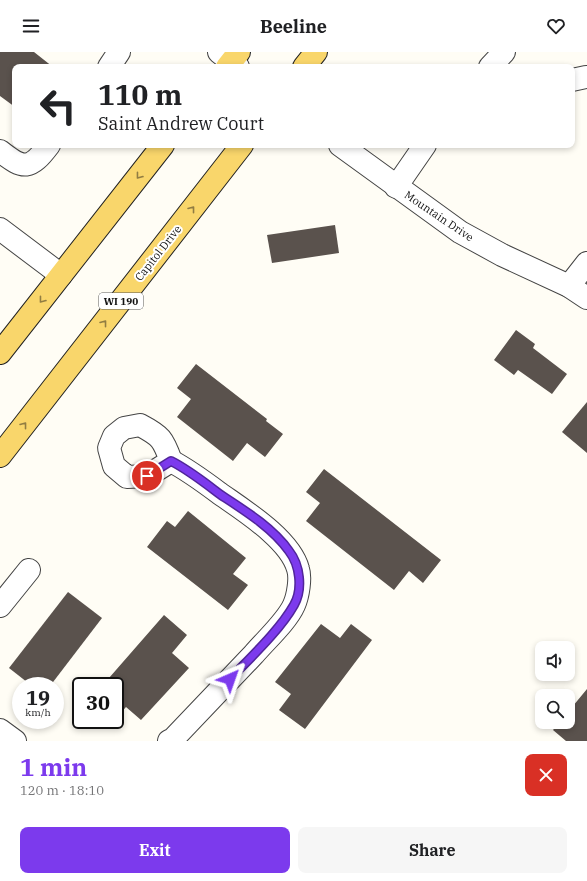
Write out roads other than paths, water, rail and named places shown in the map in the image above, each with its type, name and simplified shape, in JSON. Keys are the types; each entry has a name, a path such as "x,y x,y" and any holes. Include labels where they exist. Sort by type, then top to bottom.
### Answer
{"main road":[{"path":"306,64 316,52"},
{"path":"0,353 162,148"},
{"name":"Capitol Drive","path":"0,456 240,148"}],"street":[{"path":"111,64 119,52"},
{"path":"493,64 504,52"},
{"path":"0,151 14,162 30,164 39,158 47,148"},
{"name":"Mountain Drive","path":"344,148 460,232 502,255 568,286 587,298"},
{"path":"396,187 423,148"},
{"path":"0,228 61,275"},
{"path":"568,286 587,263"},
{"path":"169,741 173,739 201,711 279,626 294,605 299,589 298,569 290,551 274,535 244,510 183,467 171,461"},
{"path":"0,606 28,570"},
{"path":"0,730 15,741"}]}
